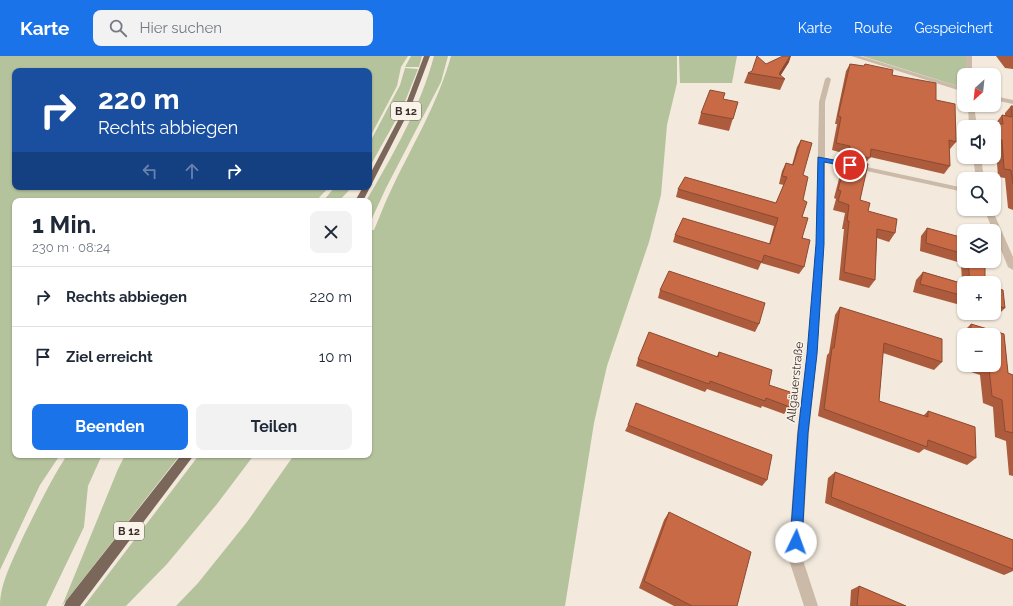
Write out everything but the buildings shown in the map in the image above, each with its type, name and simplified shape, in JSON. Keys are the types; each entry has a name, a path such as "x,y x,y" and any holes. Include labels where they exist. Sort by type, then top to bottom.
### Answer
{"main road":[{"name":"B 12","path":"372,178 407,109 427,56"},
{"name":"B 12","path":"71,606 186,458"}],"street":[{"path":"854,56 957,88"},
{"path":"969,56 969,68"},
{"name":"Allgäuerstraße","path":"811,606 796,557 803,433 812,354 820,244 822,102 828,79"},
{"path":"1001,99 1013,102"},
{"path":"821,159 957,188"},
{"path":"991,216 1011,257 1013,267"}],"green space":[{"path":"0,56 408,56 401,67 397,86 372,133 372,68 12,68 12,190 326,190 319,198 12,198 12,458 58,458 40,485 0,570"},
{"path":"411,56 422,56 419,67 405,67"},
{"path":"434,56 448,56 441,82 386,188 372,218 372,198 368,198 405,131 428,75"},
{"path":"451,56 677,56 677,83 667,125 661,195 649,242 607,366 594,423 565,606 176,606 198,583 247,522 292,458 372,458 372,230 374,230 389,193 432,107 446,73"},
{"path":"679,56 737,56 732,83 680,83"},
{"path":"862,56 966,56 967,68 957,68 957,86"},
{"path":"405,68 418,69 402,109 372,163 372,138 400,85"},
{"path":"332,190 349,190 342,198 326,198"},
{"path":"65,458 101,458 88,486 84,527 46,606 0,606 2,589 11,563 54,476"},
{"path":"124,458 178,458 62,606"},
{"path":"197,458 252,458 217,504 167,564 126,606 84,606"}],"route":[{"path":"796,542 803,433 812,354 820,244 821,159 850,165"}]}
